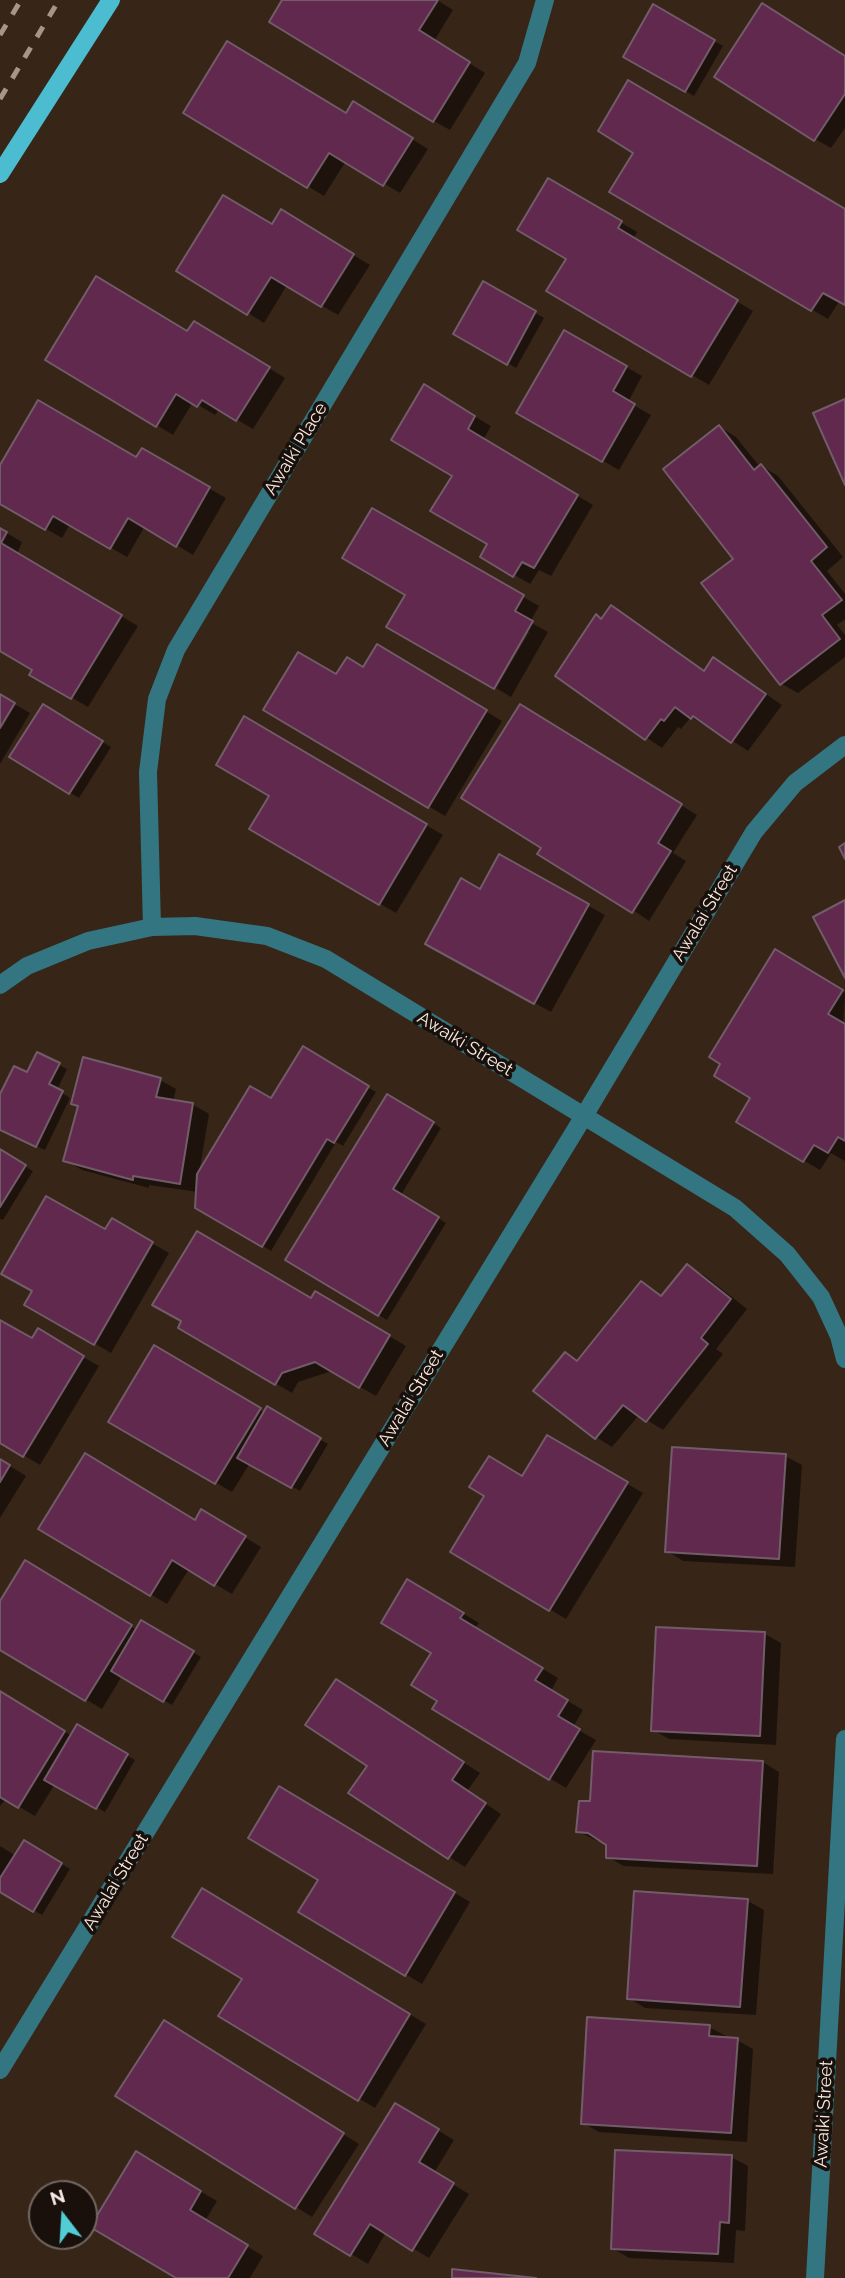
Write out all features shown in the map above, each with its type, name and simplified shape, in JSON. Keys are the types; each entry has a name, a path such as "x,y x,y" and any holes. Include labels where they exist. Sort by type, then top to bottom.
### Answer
{"main road":[{"path":"0,174 111,0"}],"street":[{"name":"Awaiki Place","path":"152,927 148,772 157,699 176,650 527,64 545,0"},
{"name":"Awalai Street","path":"0,2070 584,1116 754,832 795,783 845,745"},
{"name":"Awaiki Street","path":"0,985 27,966 88,940 152,927 195,926 267,936 326,959 735,1208 786,1254 821,1297 839,1336 845,1359"},
{"name":"Awaiki Street","path":"815,2278 845,1739"}],"building":[{"path":"282,0 438,0 419,30 470,62 433,122 269,22"},
{"path":"762,3 845,56 845,94 814,141 714,77"},
{"path":"653,4 715,40 685,92 623,57"},
{"path":"227,41 346,113 353,101 413,138 383,186 329,153 307,188 183,113"},
{"path":"628,80 845,209 845,305 823,293 811,311 609,192 633,153 598,131"},
{"path":"548,178 622,221 618,228 738,300 691,377 546,291 566,259 517,230"},
{"path":"223,195 272,224 281,209 354,254 321,307 271,277 247,315 176,271"},
{"path":"96,276 187,331 194,321 270,367 236,421 202,400 197,407 176,394 156,427 45,360"},
{"path":"483,281 536,311 507,365 453,334"},
{"path":"564,330 627,366 613,391 635,404 602,462 516,413"},
{"path":"424,384 475,416 468,429 578,495 534,568 522,562 513,577 480,557 487,544 430,511 452,476 391,440"},
{"path":"845,399 845,485 813,413"},
{"path":"38,400 136,457 142,448 210,487 176,547 128,518 110,549 53,516 45,530 0,504 0,465"},
{"path":"719,425 754,470 761,464 827,547 811,561 842,600 822,615 840,639 780,685 701,583 733,559 663,469"},
{"path":"372,508 524,595 515,611 533,621 494,689 386,627 405,595 342,558"},
{"path":"0,528 7,532 1,543 122,615 71,699 29,675 32,670 0,651"},
{"path":"611,605 704,671 713,657 766,694 731,743 693,716 691,719 675,707 664,721 661,719 645,740 555,676 596,614 601,619"},
{"path":"377,644 487,710 428,808 263,710 298,652 336,674 347,657 363,667"},
{"path":"0,694 15,703 0,728"},
{"path":"43,704 103,741 69,794 9,757"},
{"path":"520,704 682,804 658,843 671,851 632,913 537,854 541,848 461,798"},
{"path":"244,716 427,824 379,905 249,829 269,796 216,765"},
{"path":"845,843 845,859 839,847"},
{"path":"499,854 589,904 534,1004 425,944 461,878 480,889"},
{"path":"845,900 845,978 813,917"},
{"path":"775,949 843,990 828,1014 845,1024 845,1141 838,1137 828,1153 814,1145 803,1162 736,1122 750,1098 714,1076 720,1064 709,1057"},
{"path":"303,1046 369,1086 334,1143 327,1139 262,1247 195,1208 197,1174 250,1086 271,1098"},
{"path":"37,1052 60,1063 49,1084 63,1091 36,1147 0,1130 0,1094 14,1066 27,1072"},
{"path":"83,1057 161,1078 156,1097 193,1103 180,1184 133,1176 133,1180 63,1161 78,1106 71,1104"},
{"path":"387,1094 434,1122 393,1189 439,1217 378,1316 285,1260"},
{"path":"0,1149 26,1165 0,1207"},
{"path":"46,1196 105,1229 112,1218 153,1242 94,1345 24,1305 32,1291 1,1274"},
{"path":"197,1231 311,1298 315,1291 390,1335 359,1388 315,1362 282,1373 275,1385 178,1328 181,1321 152,1305"},
{"path":"687,1264 731,1299 701,1338 708,1344 646,1422 623,1405 595,1439 533,1391 565,1352 577,1361 641,1281 661,1296"},
{"path":"0,1320 32,1338 38,1328 84,1356 23,1457 0,1443"},
{"path":"154,1345 261,1408 215,1484 108,1422"},
{"path":"267,1406 321,1438 291,1488 237,1458"},
{"path":"547,1435 628,1482 549,1611 450,1552 484,1496 469,1487 489,1456 522,1476"},
{"path":"672,1447 786,1454 779,1559 665,1552"},
{"path":"85,1453 195,1520 201,1509 246,1536 214,1586 172,1560 150,1596 38,1529"},
{"path":"0,1459 10,1465 0,1482"},
{"path":"25,1560 132,1625 85,1701 0,1650 0,1601"},
{"path":"407,1579 464,1613 460,1618 543,1668 535,1680 568,1700 558,1716 580,1729 549,1780 432,1709 437,1701 411,1685 431,1653 381,1623"},
{"path":"141,1620 194,1651 163,1702 111,1671"},
{"path":"656,1627 765,1632 760,1736 651,1731"},
{"path":"336,1679 464,1762 452,1780 486,1803 448,1859 348,1793 367,1766 305,1725"},
{"path":"0,1691 65,1731 18,1808 0,1797"},
{"path":"77,1724 128,1754 96,1809 44,1780"},
{"path":"593,1751 763,1761 757,1866 606,1858 606,1845 588,1833 576,1832 579,1801 590,1801"},
{"path":"279,1786 455,1892 405,1976 298,1912 318,1880 248,1838"},
{"path":"24,1840 62,1863 33,1912 0,1892 0,1878"},
{"path":"202,1888 410,2014 358,2101 218,2016 242,1979 172,1937"},
{"path":"634,1891 748,1899 740,2007 627,1999"},
{"path":"587,2017 710,2025 709,2036 738,2038 731,2133 581,2124"},
{"path":"164,2020 344,2133 295,2209 115,2096"},
{"path":"395,2103 439,2129 419,2162 454,2183 412,2251 370,2224 350,2256 314,2234"},
{"path":"615,2150 732,2155 729,2223 720,2222 718,2254 611,2249"},
{"path":"136,2151 201,2191 190,2210 248,2245 228,2278 176,2278 98,2232 98,2214"},
{"path":"452,2269 536,2278 452,2278"}],"railway":[{"path":"0,35 21,0"},
{"path":"0,99 59,0"}]}
